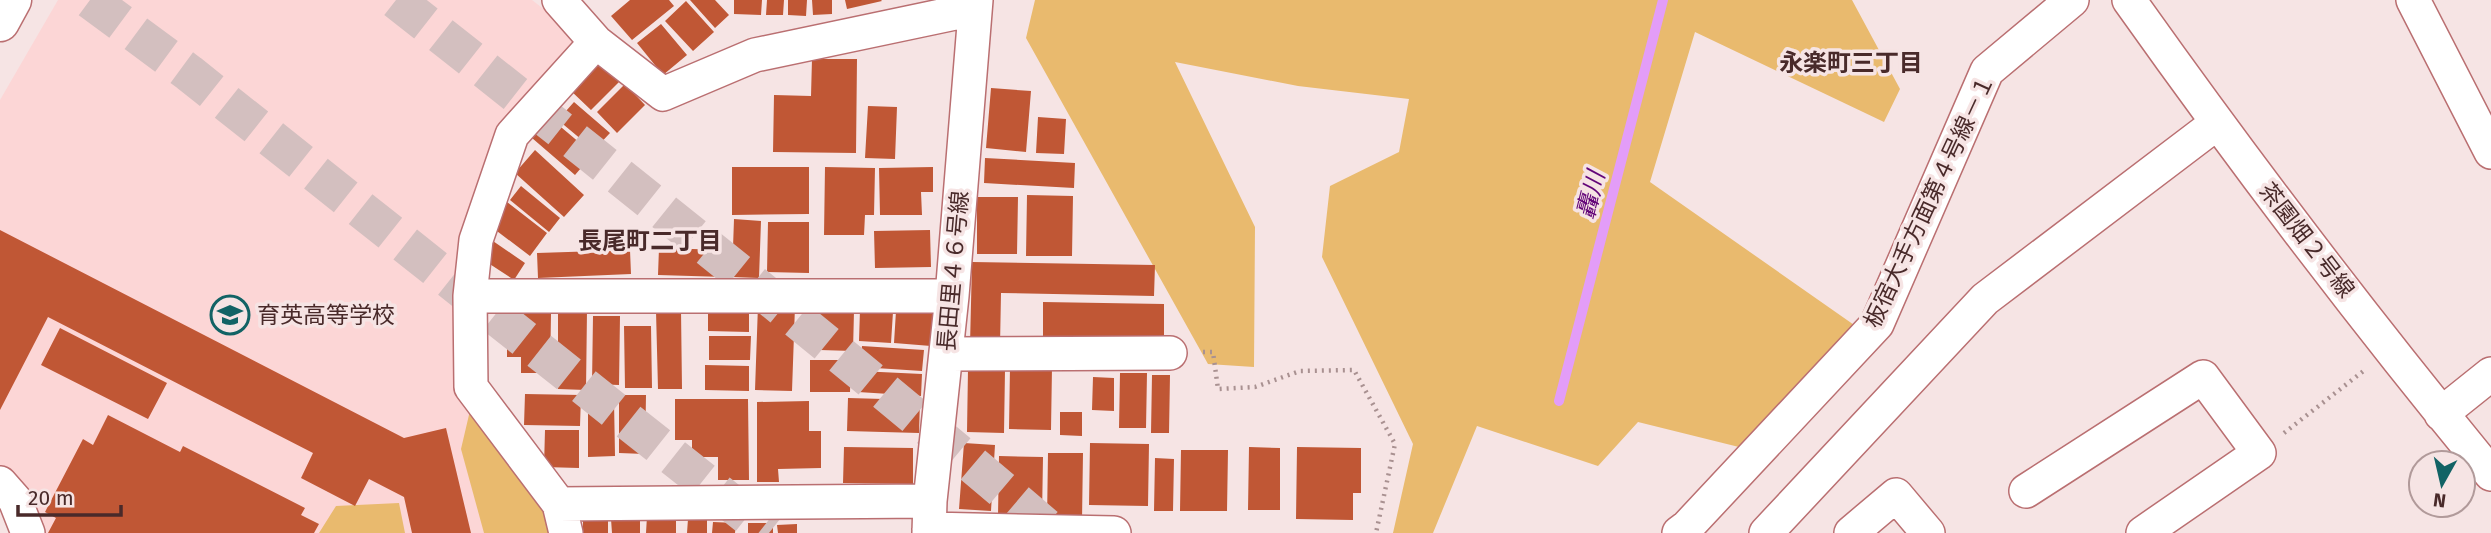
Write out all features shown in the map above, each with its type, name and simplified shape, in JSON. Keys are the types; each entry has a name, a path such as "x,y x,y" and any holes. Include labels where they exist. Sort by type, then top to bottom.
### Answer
{"main road":[{"path":"0,22 12,0"}],"street":[{"path":"559,0 596,42 663,94 755,55 975,4"},
{"name":"板宿大手方面第４号線－１","path":"1679,533 1877,324 1987,71 2072,0"},
{"name":"茶園畑２号線","path":"2130,0 2217,124 2441,414 2491,474"},
{"path":"2413,0 2491,152"},
{"name":"長田里４６号線","path":"929,521 952,296 975,4"},
{"path":"596,42 512,135 476,240 470,296 471,387 563,519 929,521 1114,533"},
{"path":"1766,533 1985,299 2217,124"},
{"path":"470,296 952,296"},
{"path":"946,354 1170,353"},
{"path":"2441,414 2491,374"},
{"path":"2026,491 2203,377 2259,453 2143,533"},
{"path":"0,483 15,499 28,533"},
{"path":"1851,533 1896,495 1928,533"}],"path":[{"path":"2259,453 2391,349"},
{"path":"1170,353 1213,352 1218,389 1255,387 1300,371 1354,370 1395,443 1376,533"}],"shaded area":[{"name":"育英高等学校","path":"58,0 532,0 582,39 503,128 456,391 544,533 14,533 0,503 0,100"},
{"path":"1035,0 1852,0 1900,89 1884,122 1695,32 1650,182 1857,327 1747,449 1638,422 1598,466 1477,426 1433,533 1393,533 1413,444 1322,257 1330,186 1399,152 1409,99 1298,86 1175,62 1255,227 1254,367 1208,364 1026,38"},
{"path":"472,402 549,509 552,533 484,533 461,449"},
{"path":"399,503 405,533 319,533 336,506"}],"building":[{"path":"630,0 669,0 674,6 632,40 611,16"},
{"path":"690,0 715,0 729,15 715,28"},
{"path":"734,0 762,0 761,15 734,14"},
{"path":"767,0 784,0 783,15 766,15"},
{"path":"788,0 807,0 806,16 788,15"},
{"path":"812,0 832,0 832,14 813,15"},
{"path":"845,0 881,0 882,1 847,9"},
{"path":"686,1 714,32 693,51 665,21"},
{"path":"661,24 687,55 663,75 637,43"},
{"path":"812,59 857,59 856,153 773,152 774,95 811,96"},
{"path":"598,60 620,81 591,110 569,89"},
{"path":"625,84 645,105 617,133 597,112"},
{"path":"991,88 1031,91 1026,152 986,148"},
{"path":"574,102 610,133 594,150 558,120"},
{"path":"868,106 897,107 895,159 865,158"},
{"path":"549,117 593,154 575,175 532,138"},
{"path":"1038,117 1066,119 1064,154 1036,153"},
{"path":"535,150 584,195 564,217 515,173"},
{"path":"985,158 1075,163 1074,188 984,183"},
{"path":"732,167 809,167 809,214 732,215"},
{"path":"825,167 875,168 874,215 865,215 864,235 824,235"},
{"path":"933,167 933,192 921,192 922,215 880,215 879,168"},
{"path":"521,186 560,218 549,232 510,200"},
{"path":"1027,195 1073,196 1072,256 1026,256"},
{"path":"977,197 1018,197 1017,254 977,254"},
{"path":"507,202 547,233 530,256 489,225"},
{"path":"734,219 761,221 759,278 732,277"},
{"path":"768,222 809,222 809,273 767,272"},
{"name":"育英高等学校","path":"0,230 404,438 446,428 471,533 412,533 404,497 369,479 355,506 301,478 313,453 48,317 0,410"},
{"path":"930,230 931,267 875,268 874,231"},
{"path":"490,239 525,263 514,280 479,257"},
{"path":"659,248 726,250 725,277 658,275"},
{"path":"630,250 631,274 538,278 537,253"},
{"path":"972,262 1155,265 1154,296 1001,293 1000,346 970,345"},
{"path":"1043,302 1164,304 1164,339 1043,338"},
{"path":"708,304 749,304 749,332 708,331"},
{"path":"758,305 795,306 792,391 755,390"},
{"path":"558,310 587,310 586,390 558,389"},
{"path":"681,310 682,389 658,389 656,311"},
{"path":"820,310 854,311 853,351 820,350"},
{"path":"860,310 893,312 891,343 859,341"},
{"path":"896,311 933,313 931,346 894,343"},
{"path":"507,314 551,314 550,373 521,373 521,357 507,357"},
{"path":"593,316 620,316 619,385 592,384"},
{"path":"624,326 651,326 652,388 625,388"},
{"path":"60,328 167,383 148,419 41,365"},
{"path":"709,336 751,336 750,360 709,360"},
{"path":"862,346 924,350 922,371 860,367"},
{"path":"810,360 851,360 850,392 810,392"},
{"path":"705,365 749,366 749,391 705,390"},
{"path":"1010,367 1052,367 1051,430 1009,429"},
{"path":"968,369 1005,370 1004,433 967,432"},
{"path":"859,371 922,374 921,396 858,392"},
{"path":"1120,373 1147,373 1146,428 1119,428"},
{"path":"1152,375 1170,375 1169,433 1151,433"},
{"path":"1093,377 1114,378 1114,411 1092,410"},
{"path":"525,394 581,395 580,426 524,425"},
{"path":"619,395 646,395 645,454 619,453"},
{"path":"848,398 920,400 919,433 847,431"},
{"path":"675,399 748,399 749,480 718,480 718,457 692,457 692,440 675,440"},
{"path":"588,400 614,400 615,456 588,457"},
{"path":"809,401 809,431 821,431 821,468 778,469 779,482 757,482 757,402"},
{"path":"1060,412 1082,412 1082,436 1060,435"},
{"path":"108,415 180,452 183,446 305,508 301,515 319,524 314,533 48,533 56,518 45,512 83,439 93,445"},
{"path":"545,430 579,430 579,468 544,467"},
{"path":"964,443 995,445 991,511 959,509"},
{"path":"1090,443 1149,444 1148,506 1089,505"},
{"path":"844,447 913,448 913,484 843,483"},
{"path":"1249,447 1280,448 1280,510 1248,510"},
{"path":"1297,447 1361,448 1361,493 1353,493 1353,520 1296,519"},
{"path":"1181,450 1228,450 1227,511 1180,511"},
{"path":"1048,453 1083,453 1082,521 1047,521"},
{"path":"999,456 1043,457 1042,517 998,516"},
{"path":"1155,458 1174,459 1173,511 1154,511"},
{"path":"647,516 676,517 676,533 646,533"},
{"path":"640,518 640,533 612,533 611,519"},
{"path":"583,519 608,519 608,533 583,533"},
{"path":"688,519 707,520 707,533 687,533"},
{"path":"713,522 736,523 735,533 712,533"},
{"path":"748,523 773,523 773,533 748,533"},
{"path":"797,524 797,533 778,533 777,525"}],"waterway":[{"name":"轟川","path":"1559,401 1663,0"}],"tunnel":[{"path":"90,0 189,73 769,533"},
{"path":"396,0 728,263 1053,533"}],"place":[{"name":"育英高等学校","path":"230,315"}],"district":[{"name":"永楽町三丁目","path":"1851,63"},
{"name":"長尾町二丁目","path":"650,241"}]}
